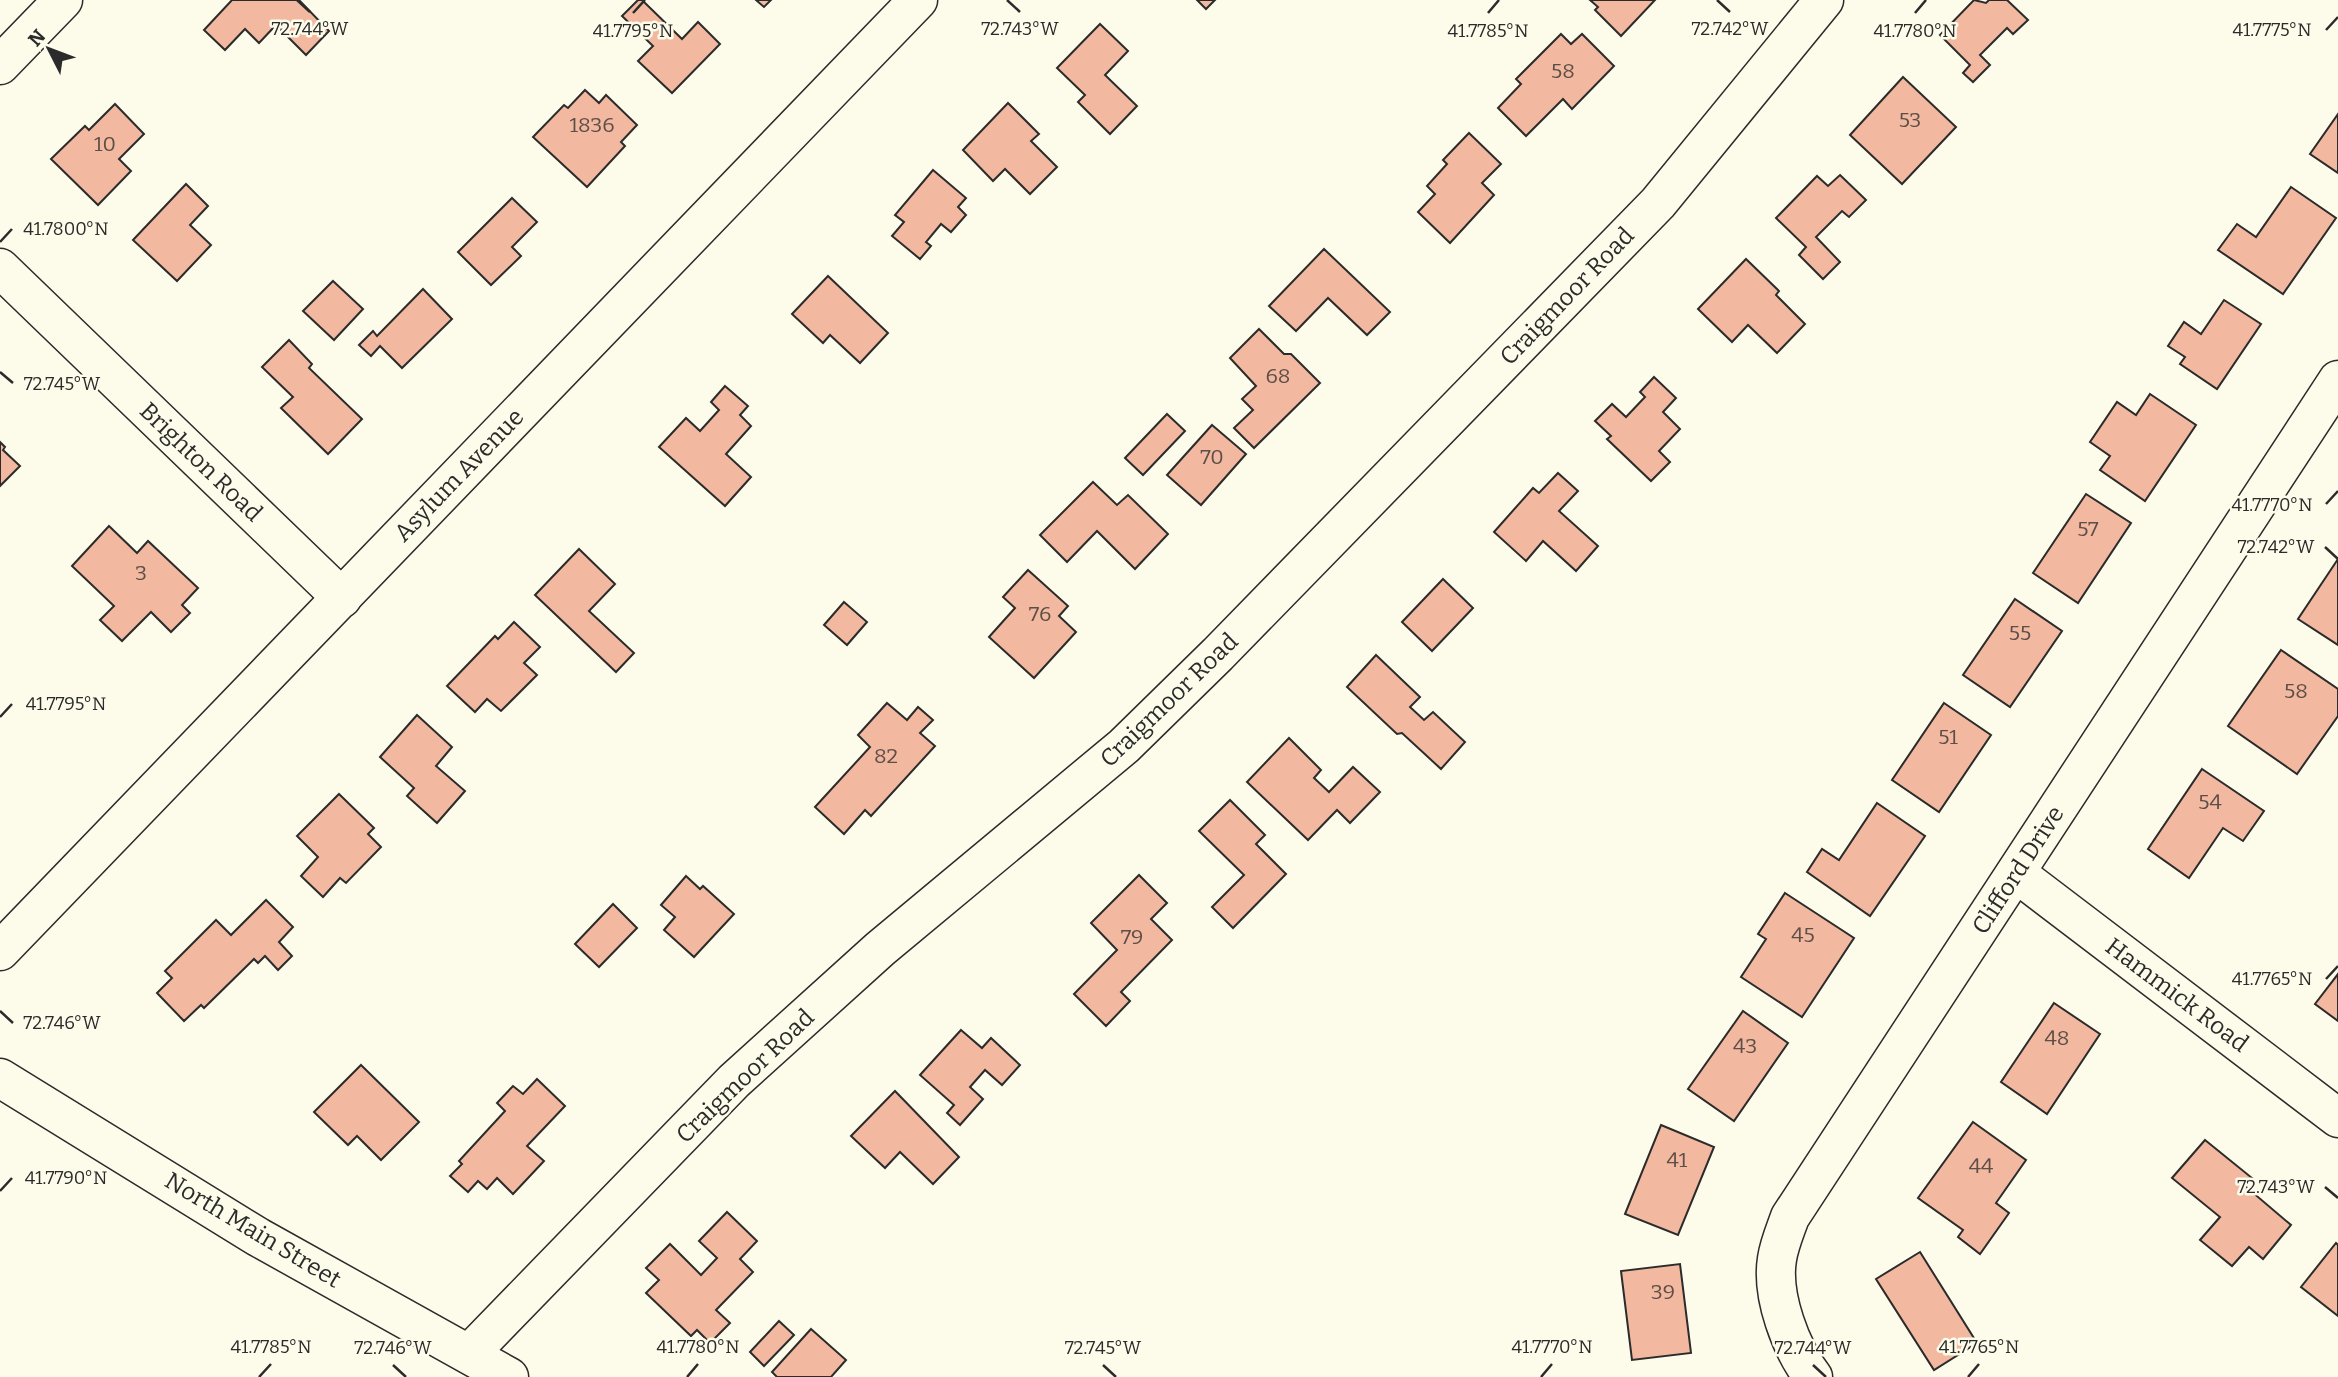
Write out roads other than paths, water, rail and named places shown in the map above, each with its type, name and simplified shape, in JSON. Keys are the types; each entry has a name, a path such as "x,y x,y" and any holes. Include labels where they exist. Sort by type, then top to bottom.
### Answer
{"street":[{"path":"0,65 63,0"},
{"name":"Asylum Avenue","path":"0,951 918,0"},
{"name":"Craigmoor Road","path":"469,1354 734,1081 880,950 1124,746 1218,654 1658,203 1824,0"},
{"name":"Brighton Road","path":"0,268 342,598"},
{"name":"Clifford Drive","path":"1813,1377 1797,1357 1781,1313 1776,1261 1790,1217 2338,380"},
{"name":"Hammick Road","path":"2016,873 2338,1118"},
{"name":"North Main Street","path":"0,1078 258,1237 509,1377"}]}
